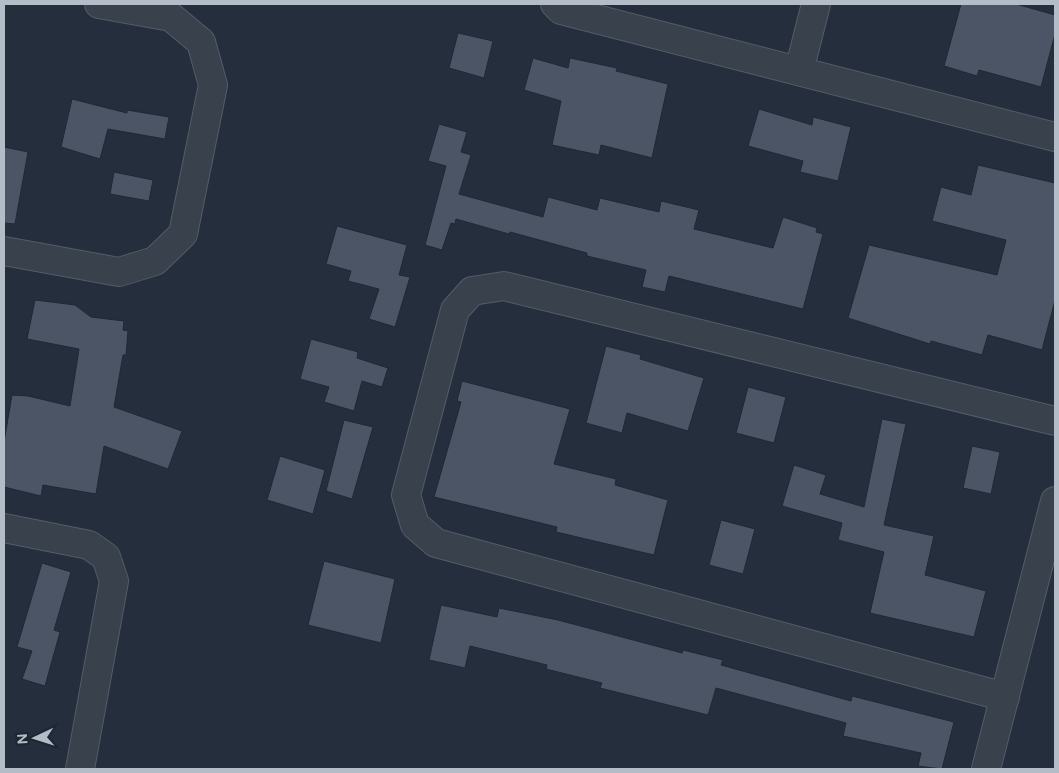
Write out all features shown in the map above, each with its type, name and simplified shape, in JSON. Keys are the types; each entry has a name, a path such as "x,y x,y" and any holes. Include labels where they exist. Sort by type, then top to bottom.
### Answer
{"street":[{"path":"4,251 118,272 155,261 183,234 213,85 201,42 171,17 99,4"},
{"path":"555,4 561,10 1055,136"},
{"path":"799,71 816,4"},
{"path":"1004,697 436,542 415,525 406,495 455,310 472,291 504,286 1055,421"},
{"path":"986,769 1055,501"},
{"path":"4,528 89,545 106,557 114,581 80,769"}],"building":[{"path":"961,4 1016,4 1055,15 1055,34 1041,87 979,70 977,76 944,66"},
{"path":"458,33 493,41 484,78 449,68"},
{"path":"533,58 568,68 570,58 617,68 616,71 668,84 652,158 601,145 599,155 552,145 561,101 524,90"},
{"path":"72,99 127,113 127,110 169,117 165,139 108,129 100,159 61,147"},
{"path":"759,109 812,125 813,117 851,127 838,181 800,172 803,161 748,146"},
{"path":"439,124 467,132 461,152 471,155 459,194 543,217 548,197 597,210 600,198 659,212 661,201 699,210 694,229 773,248 783,217 817,228 816,232 823,234 803,309 669,276 665,292 642,287 646,270 587,256 587,253 456,219 455,224 451,223 442,250 425,245 446,166 428,161"},
{"path":"4,147 28,152 15,224 4,223"},
{"path":"978,165 1055,183 1055,300 1042,350 988,335 982,355 931,341 930,344 848,318 869,245 997,275 1006,240 932,221 941,187 971,195"},
{"path":"114,172 153,180 149,201 110,194"},
{"path":"337,226 407,245 399,275 410,277 395,327 369,319 379,289 348,281 351,271 326,264"},
{"path":"35,300 75,305 91,317 124,321 123,330 128,331 126,355 123,355 114,407 182,431 168,469 104,446 96,494 43,485 41,496 4,487 4,442 12,395 28,396 70,406 79,349 27,339"},
{"path":"311,339 358,352 357,358 388,368 382,387 362,381 354,411 324,402 329,387 300,379"},
{"path":"606,346 641,355 640,359 704,378 688,431 627,413 622,433 586,423"},
{"path":"462,381 570,409 554,464 616,479 615,485 668,500 654,555 556,532 557,527 434,497 461,402 457,401"},
{"path":"748,387 786,397 774,443 736,433"},
{"path":"882,419 906,424 884,525 934,536 925,575 986,591 974,637 870,613 884,552 838,540 842,523 782,506 794,465 826,475 820,494 864,507"},
{"path":"344,420 373,427 352,499 326,491"},
{"path":"972,446 1000,452 991,494 963,488"},
{"path":"280,456 325,470 313,514 267,500"},
{"path":"721,520 755,529 743,574 709,565"},
{"path":"324,561 395,579 381,643 308,625"},
{"path":"42,563 71,572 54,630 60,632 45,686 22,679 32,651 17,647"},
{"path":"441,605 497,617 499,608 558,620 682,653 683,650 723,660 721,665 851,701 852,696 954,722 942,769 918,766 921,753 843,736 846,723 716,688 708,715 600,688 602,683 546,669 547,665 470,646 465,668 429,660"}]}
